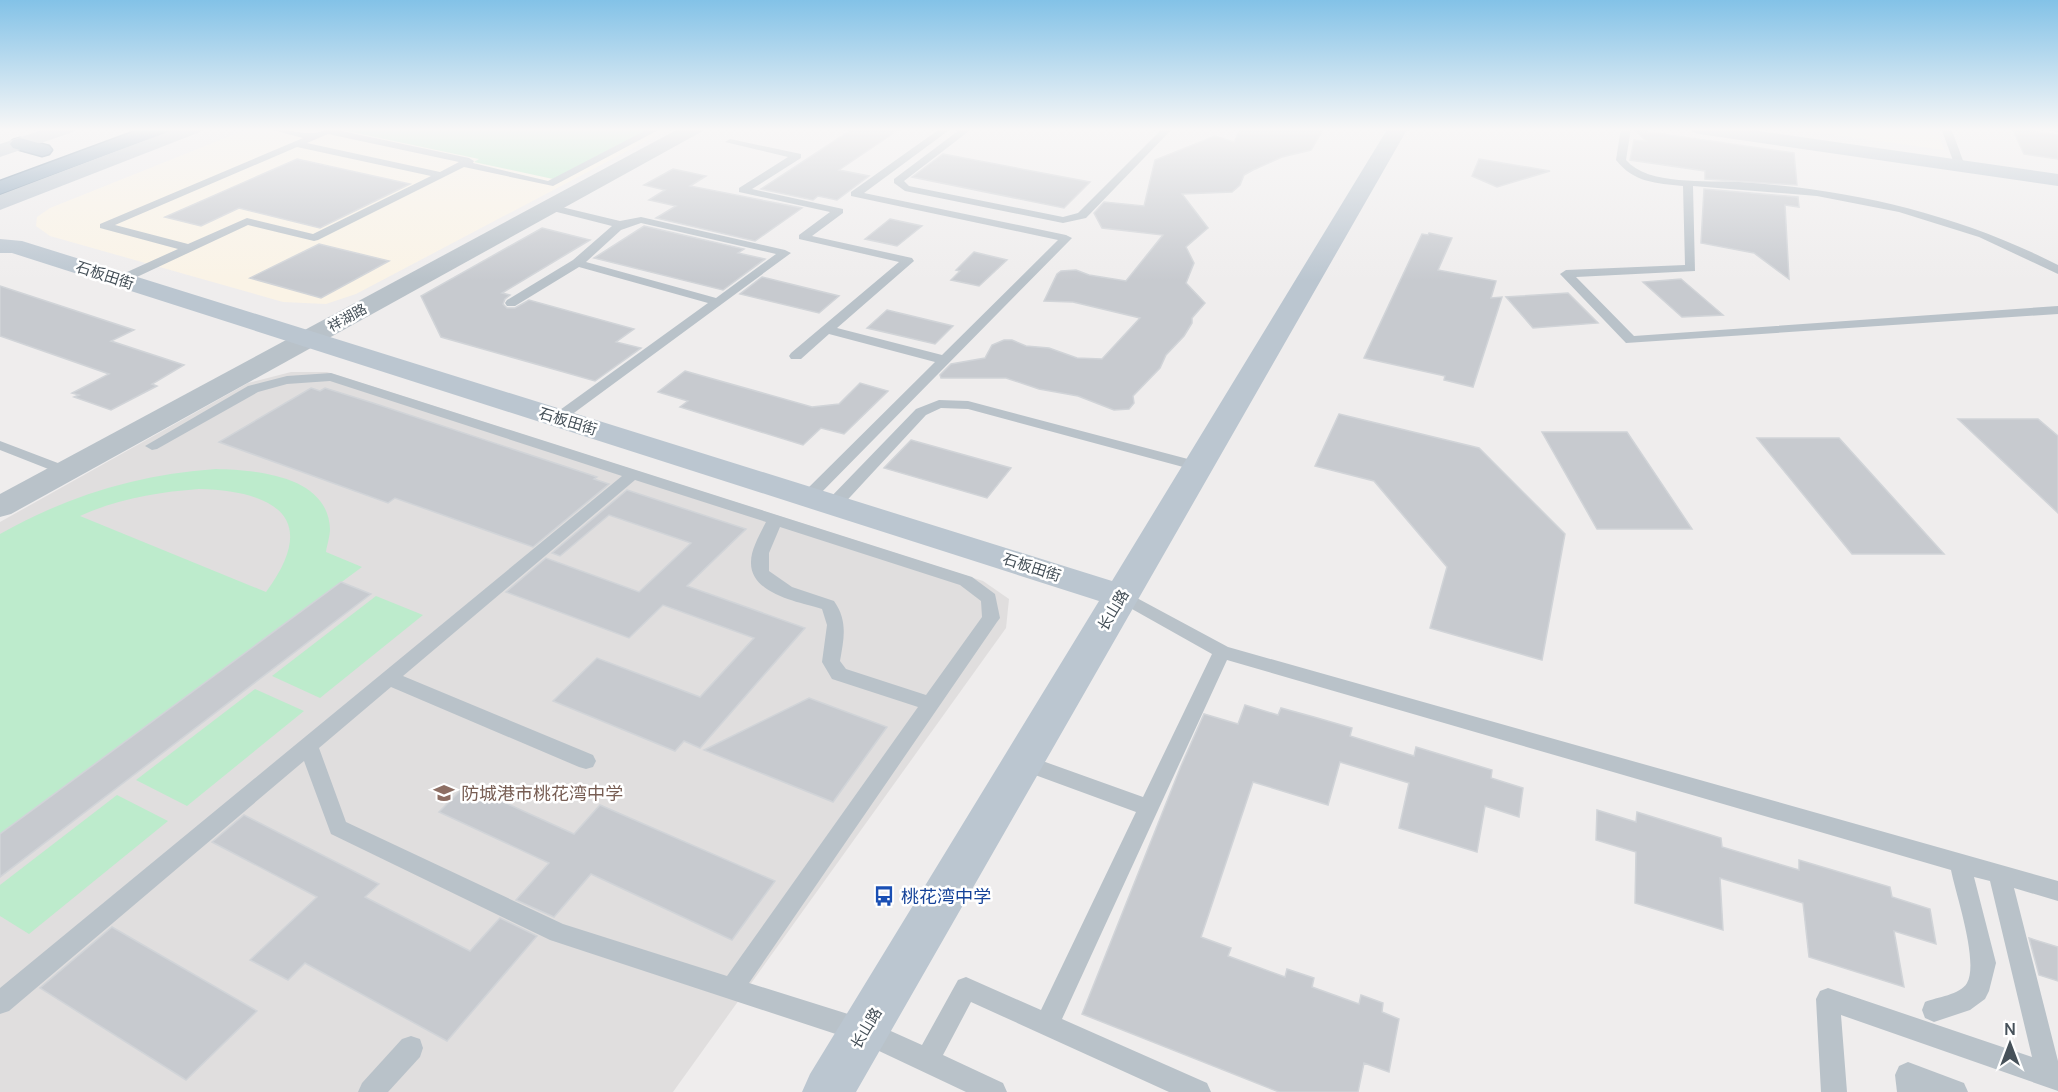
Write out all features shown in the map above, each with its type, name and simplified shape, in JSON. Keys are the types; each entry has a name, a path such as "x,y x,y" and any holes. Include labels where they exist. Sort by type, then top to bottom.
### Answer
{"highway":[{"path":"0,188 24,179"}],"street":[{"path":"0,202 60,179"},
{"name":"祥湖路","path":"0,507 600,179"},
{"name":"长山路","path":"828,1092 1368,179"},
{"path":"0,218 12,206 47,184"},
{"name":"石板田街","path":"5,242 1122,596"}],"lane":[{"path":"189,248 104,226 214,179"},
{"path":"120,280 247,221 314,238 433,179"},
{"path":"527,179 549,184 559,179"},
{"path":"761,179 743,190 839,211 803,237 908,261 796,356"},
{"path":"821,501 945,360 1066,238 855,194 876,179"},
{"path":"901,179 898,181 905,188 1063,220 1082,216 1118,179"},
{"path":"1667,179 1688,183 1764,186 1869,202 1993,237 2058,270"},
{"path":"1688,183 1691,268 1566,274 1631,340 2058,310"},
{"path":"549,207 621,225"},
{"path":"511,303 577,263 597,247 611,230 641,220 785,253 558,418"},
{"path":"577,263 718,302"},
{"path":"827,329 945,360"},
{"path":"152,446 253,389 287,380 331,377 966,580 989,598 991,618 732,988"},
{"path":"821,501 921,412 939,404 968,405 1198,466"},
{"path":"0,445 66,471"},
{"path":"0,1003 633,474"},
{"path":"775,519 758,562 760,575 769,584 828,606 834,613 837,621 831,662 839,674 930,704"},
{"path":"1122,596 1222,652 2058,891"},
{"path":"1047,1024 1222,652"},
{"path":"390,678 586,761"},
{"path":"308,746 338,828 558,933 864,1031 994,1092"},
{"path":"1023,762 1148,808"},
{"path":"1934,1010 1962,1002 1977,992 1984,963 1960,863"},
{"path":"1999,874 2053,1076"},
{"path":"927,1060 966,988 1198,1092"},
{"path":"1834,1092 1828,999 2053,1076"},
{"path":"371,1092 411,1048"},
{"path":"1910,1092 1908,1075 1955,1092"}],"shaded area":[{"path":"123,179 574,179 356,294 326,304 283,302 50,236 36,226 37,217 50,208"},
{"name":"防城港市桃花湾中学","path":"291,372 327,372 983,581 1009,599 1006,628 673,1092 0,1092 0,522 248,383"}],"green space":[{"path":"216,469 250,471 287,479 303,487 317,497 326,511 330,535 326,552 362,567 0,834 0,534 51,509 104,489 187,472","holes":["199,489 226,491 268,503 282,514 289,527 289,545 282,566 266,592 80,516 108,505 153,494"]},
{"path":"376,596 423,615 320,698 272,676"},
{"path":"255,689 304,711 187,806 136,780"},
{"path":"117,795 168,821 29,934 0,916 0,885"}],"building":[{"path":"252,179 387,179 410,184 320,228 239,208 201,226 165,217"},
{"path":"655,179 701,179 690,186 802,208 755,241 656,218 676,206 649,200 665,190 644,185"},
{"path":"776,179 865,179 837,200 818,196 813,200 761,189"},
{"path":"922,179 1074,179 1090,182 1064,208"},
{"path":"1150,179 1242,179 1240,185 1232,192 1182,194 1208,228 1186,247 1194,263 1186,283 1205,303 1192,318 1192,323 1184,336 1166,355 1160,368 1133,396 1134,403 1129,409 1114,410 1078,396 1039,389 1006,378 941,378 940,375 951,364 985,358 992,345 1004,340 1012,340 1026,346 1049,348 1077,358 1102,359 1140,318 1073,302 1044,301 1057,274 1061,271 1076,270 1089,275 1126,281 1163,235 1102,228 1094,213 1104,202 1144,206"},
{"path":"1479,179 1524,179 1497,187"},
{"path":"1705,179 1796,179 1797,185"},
{"path":"1704,189 1798,197 1799,207 1785,205 1789,279 1754,253 1701,243"},
{"path":"890,219 922,226 897,246 865,239"},
{"path":"644,226 744,249 738,253 765,259 723,290 594,258"},
{"path":"542,228 590,240 502,293 510,295 503,304 507,308 515,308 529,300 634,329 616,342 641,348 595,381 441,337 421,296"},
{"path":"1429,233 1452,238 1438,270 1496,281 1491,298 1502,297 1473,387 1444,380 1445,376 1364,358 1422,234 1428,235"},
{"path":"319,244 389,261 321,298 250,278"},
{"path":"974,252 1007,260 979,286 951,280 960,271 956,270"},
{"path":"762,277 839,296 819,313 740,294"},
{"path":"1681,279 1723,315 1682,317 1643,282"},
{"path":"0,286 134,330 111,341 184,365 152,384 157,386 111,410 74,397 79,395 72,393 109,374 0,336"},
{"path":"1568,293 1598,323 1533,328 1506,297"},
{"path":"887,310 953,326 935,344 867,328"},
{"path":"685,371 812,407 839,404 860,383 888,391 844,434 821,428 803,445 680,407 688,401 658,392"},
{"path":"311,388 320,391 325,388 373,403 597,477 594,479 609,484 533,547 395,498 388,503 219,442"},
{"path":"1339,414 1479,448 1565,534 1542,660 1430,628 1447,567 1374,481 1315,466"},
{"path":"1958,419 2038,419 2058,436 2058,513"},
{"path":"1542,432 1627,432 1692,529 1597,529"},
{"path":"1757,438 1839,438 1944,554 1852,554"},
{"path":"911,440 1011,468 987,498 884,468"},
{"path":"627,490 746,529 687,586 805,628 700,748 684,741 675,751 553,701 597,658 700,697 754,638 663,605 629,638 506,592 546,558 639,592 691,543 609,515 560,556 552,553"},
{"path":"341,582 371,594 0,877 0,834"},
{"path":"809,698 887,727 833,802 704,750"},
{"path":"1245,705 1278,715 1281,708 1352,728 1350,736 1414,756 1416,747 1492,770 1491,778 1523,788 1519,817 1485,806 1477,852 1399,828 1409,783 1340,762 1328,805 1253,782 1201,937 1231,948 1228,956 1285,977 1287,969 1314,978 1312,987 1359,1004 1361,995 1383,1003 1382,1012 1399,1019 1389,1072 1364,1063 1358,1092 1279,1092 1082,1014 1204,714 1238,724"},
{"path":"466,785 574,834 600,805 775,881 732,940 591,874 554,917 516,900 549,863 439,812"},
{"path":"1597,810 1636,822 1637,812 1721,838 1722,847 1799,870 1799,860 1890,887 1892,897 1930,909 1936,944 1894,931 1904,987 1809,957 1803,903 1720,878 1723,930 1635,903 1636,852 1596,840"},
{"path":"244,815 379,884 365,897 470,951 500,918 537,936 447,1041 305,963 288,980 250,960 317,897 212,842"},
{"path":"112,927 257,1011 186,1080 40,988"},
{"path":"2029,938 2058,947 2058,981 2039,975"}],"place":[{"name":"防城港市桃花湾中学","path":"444,793"},
{"name":"桃花湾中学","path":"884,896"}]}
